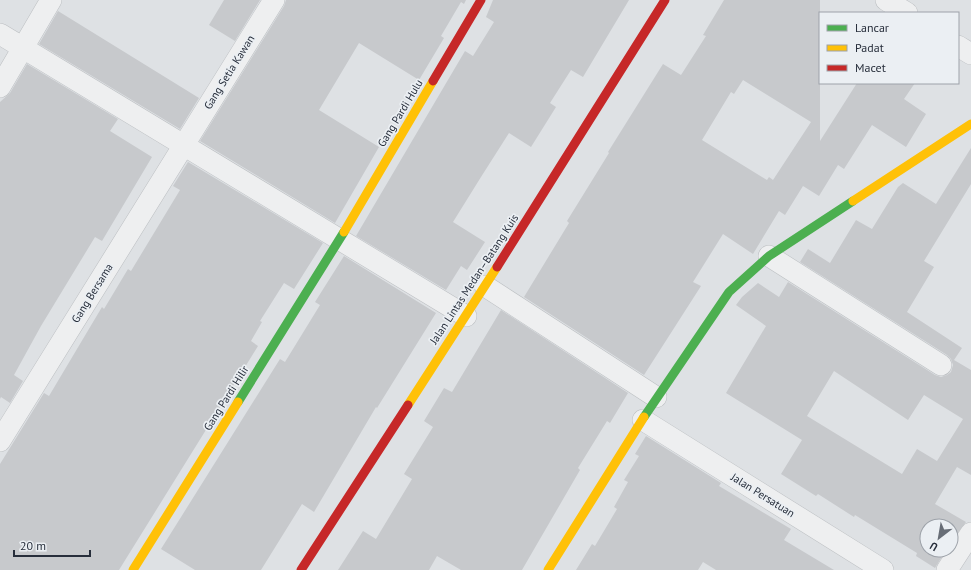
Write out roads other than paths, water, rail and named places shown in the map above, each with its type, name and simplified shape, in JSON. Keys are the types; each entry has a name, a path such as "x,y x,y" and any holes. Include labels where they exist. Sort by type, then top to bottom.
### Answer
{"main road":[{"name":"Gang Pardi Hulu","path":"340,239 481,0"},
{"name":"Jalan Lintas Medan–Batang Kuis","path":"301,570 466,316 666,0"},
{"path":"548,570 656,397 729,292 769,256 971,124"},
{"name":"Gang Pardi Hilir","path":"133,570 340,239"}],"street":[{"path":"0,87 51,0"},
{"name":"Gang Setia Kawan","path":"184,144 274,0"},
{"path":"886,0 905,12"},
{"path":"0,34 466,316"},
{"path":"959,47 971,54"},
{"name":"Gang Bersama","path":"0,441 184,144"},
{"path":"769,256 941,366"},
{"path":"485,286 656,397"},
{"name":"Jalan Persatuan","path":"643,420 878,569"},
{"path":"947,570 971,533"}]}
